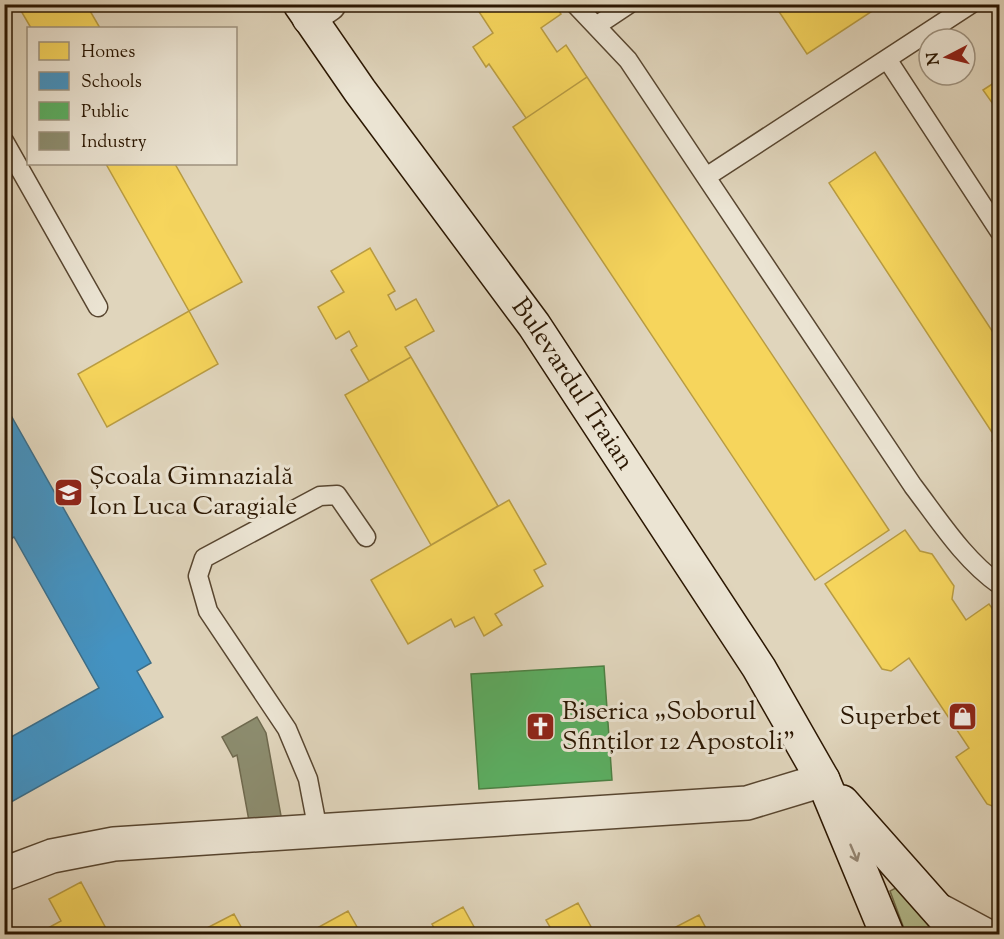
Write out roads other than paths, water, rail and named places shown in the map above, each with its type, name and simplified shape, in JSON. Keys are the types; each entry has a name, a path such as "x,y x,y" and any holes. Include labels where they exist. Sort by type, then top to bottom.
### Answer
{"street":[{"name":"Bulevardul Traian","path":"313,9 360,91 534,325 759,668 823,780 888,934"},
{"name":"Bulevardul Traian","path":"823,780 959,934"},
{"path":"4,874 52,855 103,846 747,803 823,780"}],"lane":[{"path":"575,4 628,60 913,486 948,533 986,576 999,585"},
{"path":"596,26 629,4"},
{"path":"706,177 970,4"},
{"path":"887,59 999,232"},
{"path":"4,141 98,307"},
{"path":"318,831 308,779 287,729 208,611 198,576 204,558 320,496 337,495 350,510 366,537"},
{"path":"923,892 999,934"}],"place":[{"name":"Școala Gimnazială Ion Luca Caragiale","path":"68,492"},
{"name":"Superbet","path":"962,717"},
{"name":"Biserica „Soborul Sfinților 12 Apostoli”","path":"541,727"}]}
